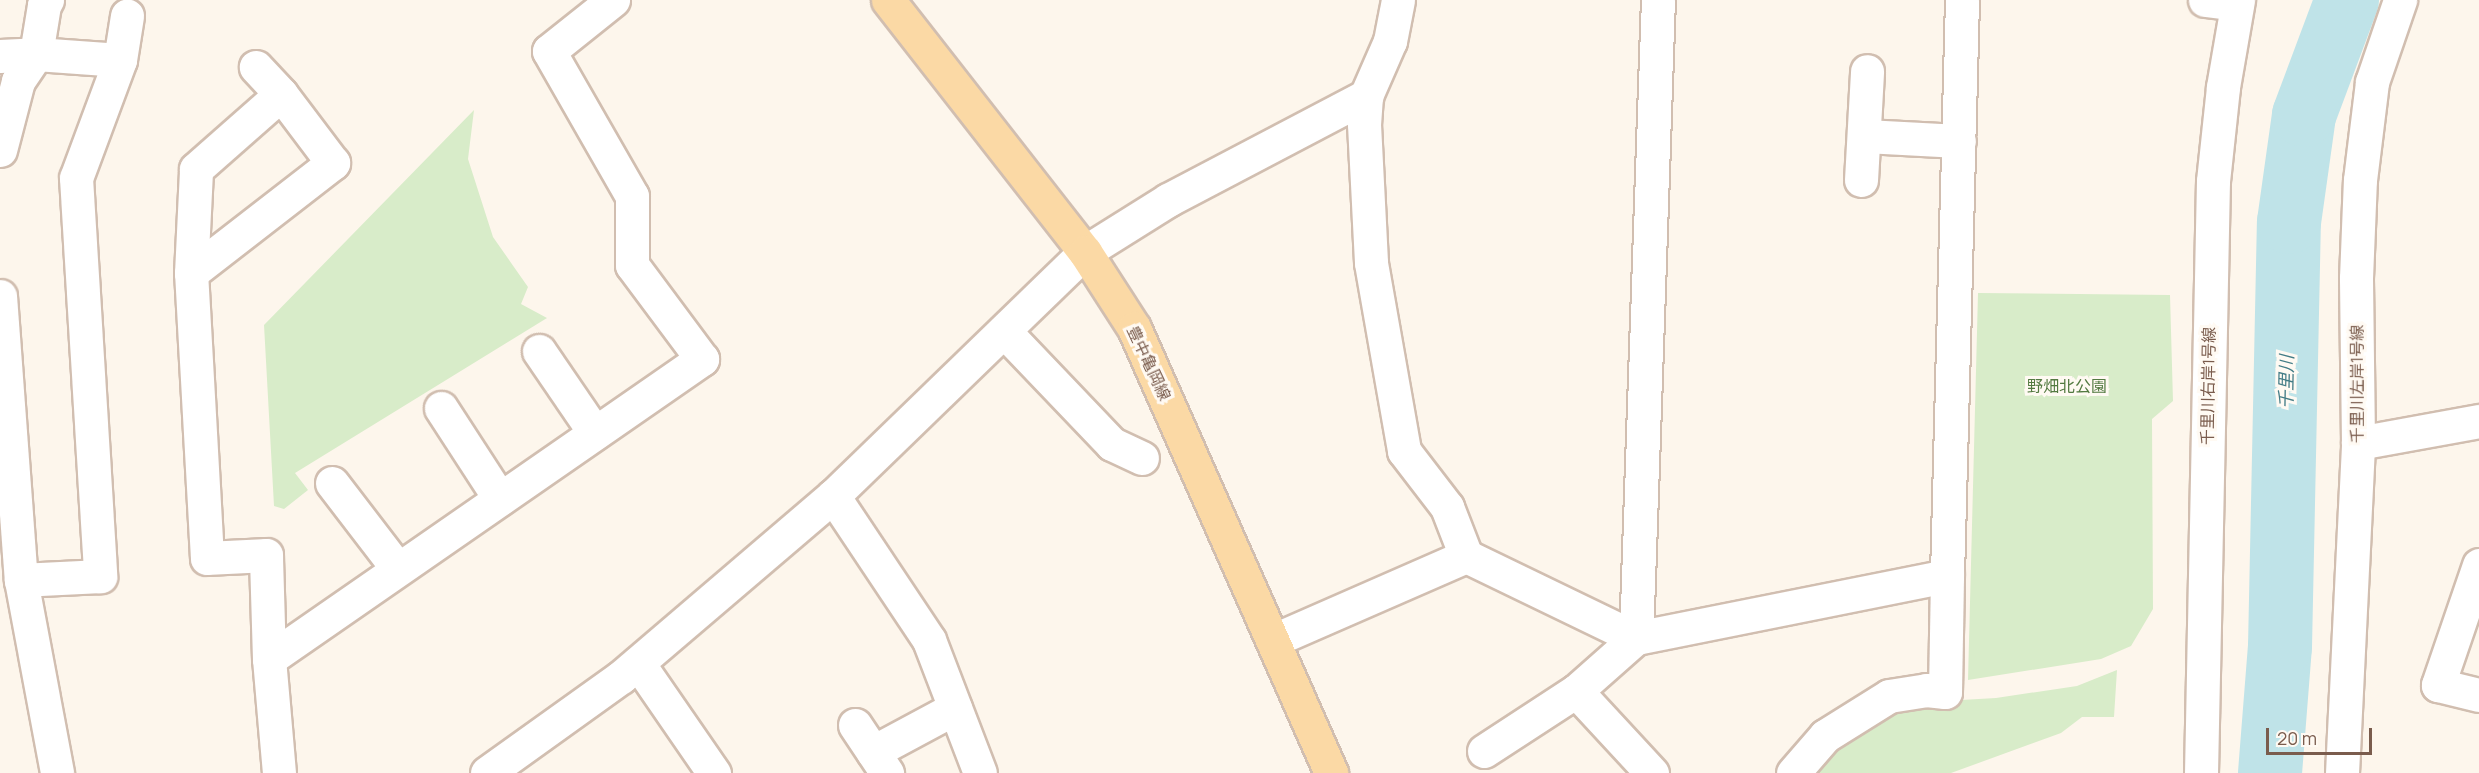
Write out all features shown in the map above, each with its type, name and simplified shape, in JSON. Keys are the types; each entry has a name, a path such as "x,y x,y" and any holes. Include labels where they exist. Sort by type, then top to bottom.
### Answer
{"main road":[{"name":"豊中亀岡線","path":"888,0 1085,252 1134,328 1331,773"}],"street":[{"path":"0,150 18,81 36,54 47,0"},
{"path":"268,659 702,359 632,265 632,196 549,51 613,0"},
{"path":"1398,0 1390,41 1366,96 1364,124 1371,263 1404,451 1447,507 1466,556 1636,638"},
{"path":"1636,638 1658,0"},
{"path":"1793,773 1825,736 1889,696 1926,690 1945,692 1962,0"},
{"path":"2205,0 2237,2"},
{"name":"千里川左岸1号線","path":"2342,773 2358,443 2356,278 2360,180 2372,82 2400,0"},
{"name":"千里川右岸1号線","path":"2201,773 2211,215 2218,127 2237,2"},
{"path":"21,580 100,576 76,178 120,60 127,16"},
{"path":"0,56 36,54 120,60"},
{"path":"191,273 333,163 281,94 256,67"},
{"path":"1861,180 1867,71"},
{"path":"279,773 268,659 266,555 207,558 191,273 196,169 281,94"},
{"path":"504,768 638,663 833,496 1085,252 1168,200 1366,96"},
{"path":"1865,136 1959,141"},
{"path":"0,296 21,580 57,773"},
{"path":"1004,331 1112,444 1142,458"},
{"path":"539,351 595,433"},
{"path":"441,408 500,499"},
{"path":"2358,443 2479,422"},
{"path":"332,483 398,569"},
{"path":"833,496 929,640 980,773"},
{"path":"1274,640 1466,556"},
{"path":"2479,565 2438,685 2479,695"},
{"path":"1484,751 1576,691 1636,638 1947,576"},
{"path":"638,663 714,773"},
{"path":"1576,691 1652,773"},
{"path":"855,725 880,763 955,708"}],"green space":[{"path":"474,110 468,159 493,237 528,287 521,304 547,318 295,473 308,490 284,509 274,506 264,325"},
{"name":"野畑北公園","path":"1978,293 2170,295 2173,401 2152,419 2153,609 2131,646 2101,659 1968,680"},
{"path":"2117,670 2114,717 2082,717 2061,733 1951,773 1812,773 1845,737 1909,703 1996,698 2077,686"}],"waterway":[{"name":"千里川","path":"2270,773 2280,647 2289,222 2304,115 2347,0"}]}
